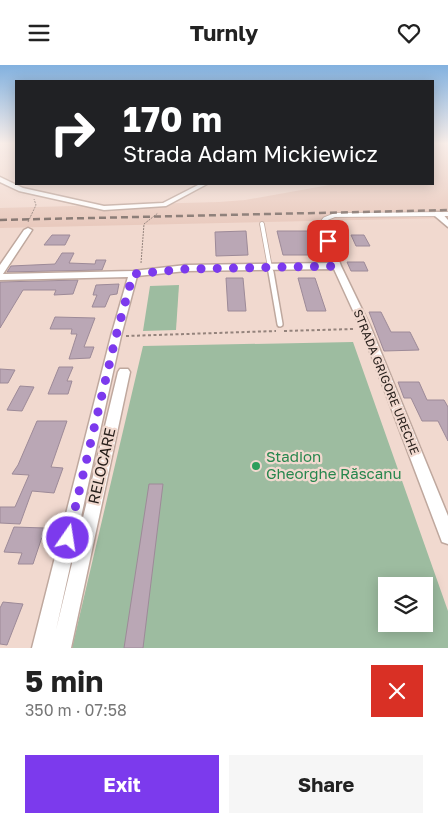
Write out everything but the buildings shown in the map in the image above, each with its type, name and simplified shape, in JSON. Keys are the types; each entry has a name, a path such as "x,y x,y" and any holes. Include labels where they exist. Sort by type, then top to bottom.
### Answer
{"street":[{"path":"0,179 21,190 104,208 164,205 202,185"},
{"path":"438,214 448,225"},
{"name":"STRADA GRIGORE URECHE","path":"323,228 337,266 366,328 448,536"},
{"path":"0,272 28,229"},
{"path":"0,277 136,274 186,269 337,266"},
{"path":"42,648 116,336 136,274"},
{"name":"RELOCARE","path":"61,648 124,372"}],"lane":[{"path":"323,228 322,223 325,219 335,215 448,214"},
{"path":"262,224 268,267 280,324"}],"path":[{"path":"28,229 28,219 36,205 31,192"},
{"path":"136,274 144,224 161,210 164,205"},
{"path":"116,336 366,328"}],"shaded area":[{"path":"434,170 448,170 448,218 0,228 0,208 245,200 329,185 434,185"}],"green space":[{"path":"179,285 176,330 143,331 150,286"},
{"name":"Stadion Gheorghe Răscanu","path":"353,342 448,611 448,648 72,648 143,346"}],"railway":[{"path":"0,220 448,210"}],"place":[{"name":"Stadion Gheorghe Răscanu","path":"256,466"}],"route":[{"path":"68,538 116,336 133,274 186,269 337,266 328,241"}]}
